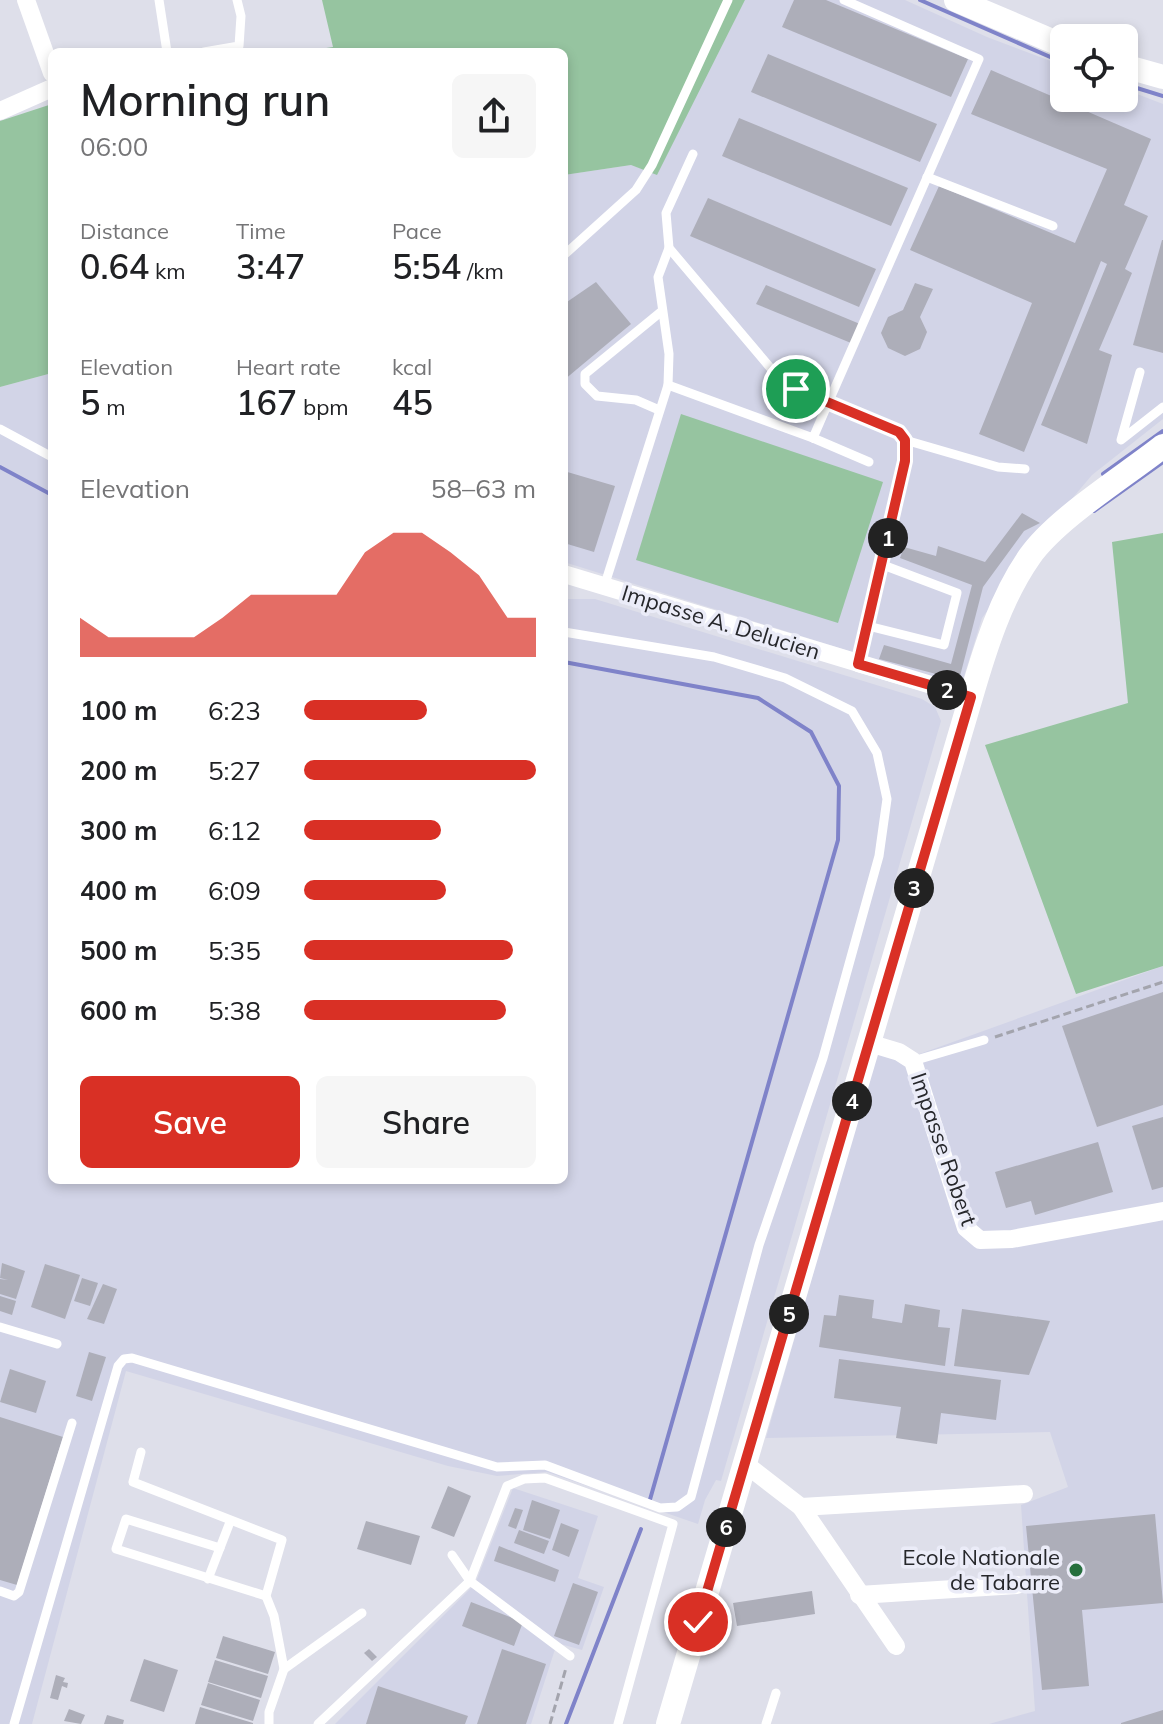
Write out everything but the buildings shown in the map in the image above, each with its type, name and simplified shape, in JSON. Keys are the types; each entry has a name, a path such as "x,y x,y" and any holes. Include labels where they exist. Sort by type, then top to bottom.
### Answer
{"street":[{"path":"26,0 48,62"},
{"path":"958,0 1050,40"},
{"path":"1138,70 1163,77"},
{"path":"0,111 48,90"},
{"path":"668,1724 971,697 999,616 1031,554 1066,521 1163,446"},
{"name":"Impasse A. Delucien","path":"568,575 971,697"},
{"name":"Impasse Robert","path":"869,1043 899,1052 913,1061 966,1228 980,1240 1012,1239 1163,1211"},
{"path":"744,1463 801,1507 896,1646"},
{"path":"801,1507 1024,1494"},
{"path":"859,1595 1017,1585"}],"lane":[{"path":"159,0 166,48"},
{"path":"227,48 239,46 241,16 237,0"},
{"path":"568,251 636,190 652,165 728,0"},
{"path":"813,438 979,59 844,0"},
{"path":"604,587 668,385 669,354 658,277 669,248 666,213 693,154"},
{"path":"927,177 1053,226"},
{"path":"669,248 779,378 796,389 899,432 905,440 905,461 858,664"},
{"path":"659,410 636,400 597,396 585,384 585,374 662,311"},
{"path":"1140,372 1121,440 1163,407"},
{"path":"668,385 869,462"},
{"path":"0,429 48,455"},
{"path":"905,440 998,467 1025,469"},
{"path":"868,626 944,645 957,593 883,565"},
{"path":"14,1724 118,1366 124,1359 132,1358 497,1467 545,1465 660,1508 677,1507 691,1497 759,1245 831,1029 879,856 887,799 877,753 852,711 785,678 714,657 568,633"},
{"path":"913,1061 984,1040"},
{"path":"0,1327 57,1344"},
{"path":"0,1591 14,1596 19,1592 72,1423"},
{"path":"141,1452 133,1482 282,1540 266,1596 274,1616 284,1669 269,1712 269,1724"},
{"path":"318,1724 470,1581 507,1486 513,1481 545,1478 673,1524 618,1724"},
{"path":"220,1548 126,1519 116,1549 266,1596"},
{"path":"208,1579 230,1522"},
{"path":"452,1555 470,1581 570,1656"},
{"path":"284,1669 362,1613"},
{"path":"766,1724 776,1693"}],"path":[{"path":"984,1040 1110,1003 1163,982"},
{"path":"550,1724 570,1656"}],"shaded area":[{"path":"745,0 905,0 987,37 1050,61 1050,112 1138,112 1138,94 1163,104 1163,419 1092,475 1054,520 982,618 961,686 568,563 568,174 631,165 657,174"},
{"path":"48,374 48,1184 568,1184 568,599 595,599 922,699 935,707 941,721 721,1481 716,1480 705,1500 698,1524 547,1472 497,1476 448,1466 126,1371 32,1724 0,1724 0,387"},
{"path":"1163,966 1163,1724 989,1724 1035,1711 1021,1505 1068,1487 1050,1432 766,1438 876,1053 900,1061"},
{"path":"513,1488 598,1516 578,1578 604,1587 582,1650 557,1643 531,1724 335,1724 475,1584"}],"green space":[{"path":"322,0 745,0 657,175 631,165 568,174 568,48 326,48 333,47"},
{"path":"48,105 48,374 0,387 0,121"},
{"path":"681,414 883,482 838,623 636,560"},
{"path":"1163,533 1163,966 1076,994 985,745 1128,703 1112,542"}],"waterway":[{"path":"920,0 1050,57"},
{"path":"1138,88 1163,96"},
{"path":"1103,474 1163,431"},
{"path":"1094,511 1163,462"},
{"path":"0,467 48,493"},
{"path":"568,663 758,698 811,732 839,786 838,840 649,1503"},
{"path":"566,1724 641,1529"}],"place":[{"name":"Ecole Nationale de Tabarre","path":"1076,1570"}],"route":[{"path":"698,1622 971,697 858,664 905,461 905,440 899,432 796,389"}]}
